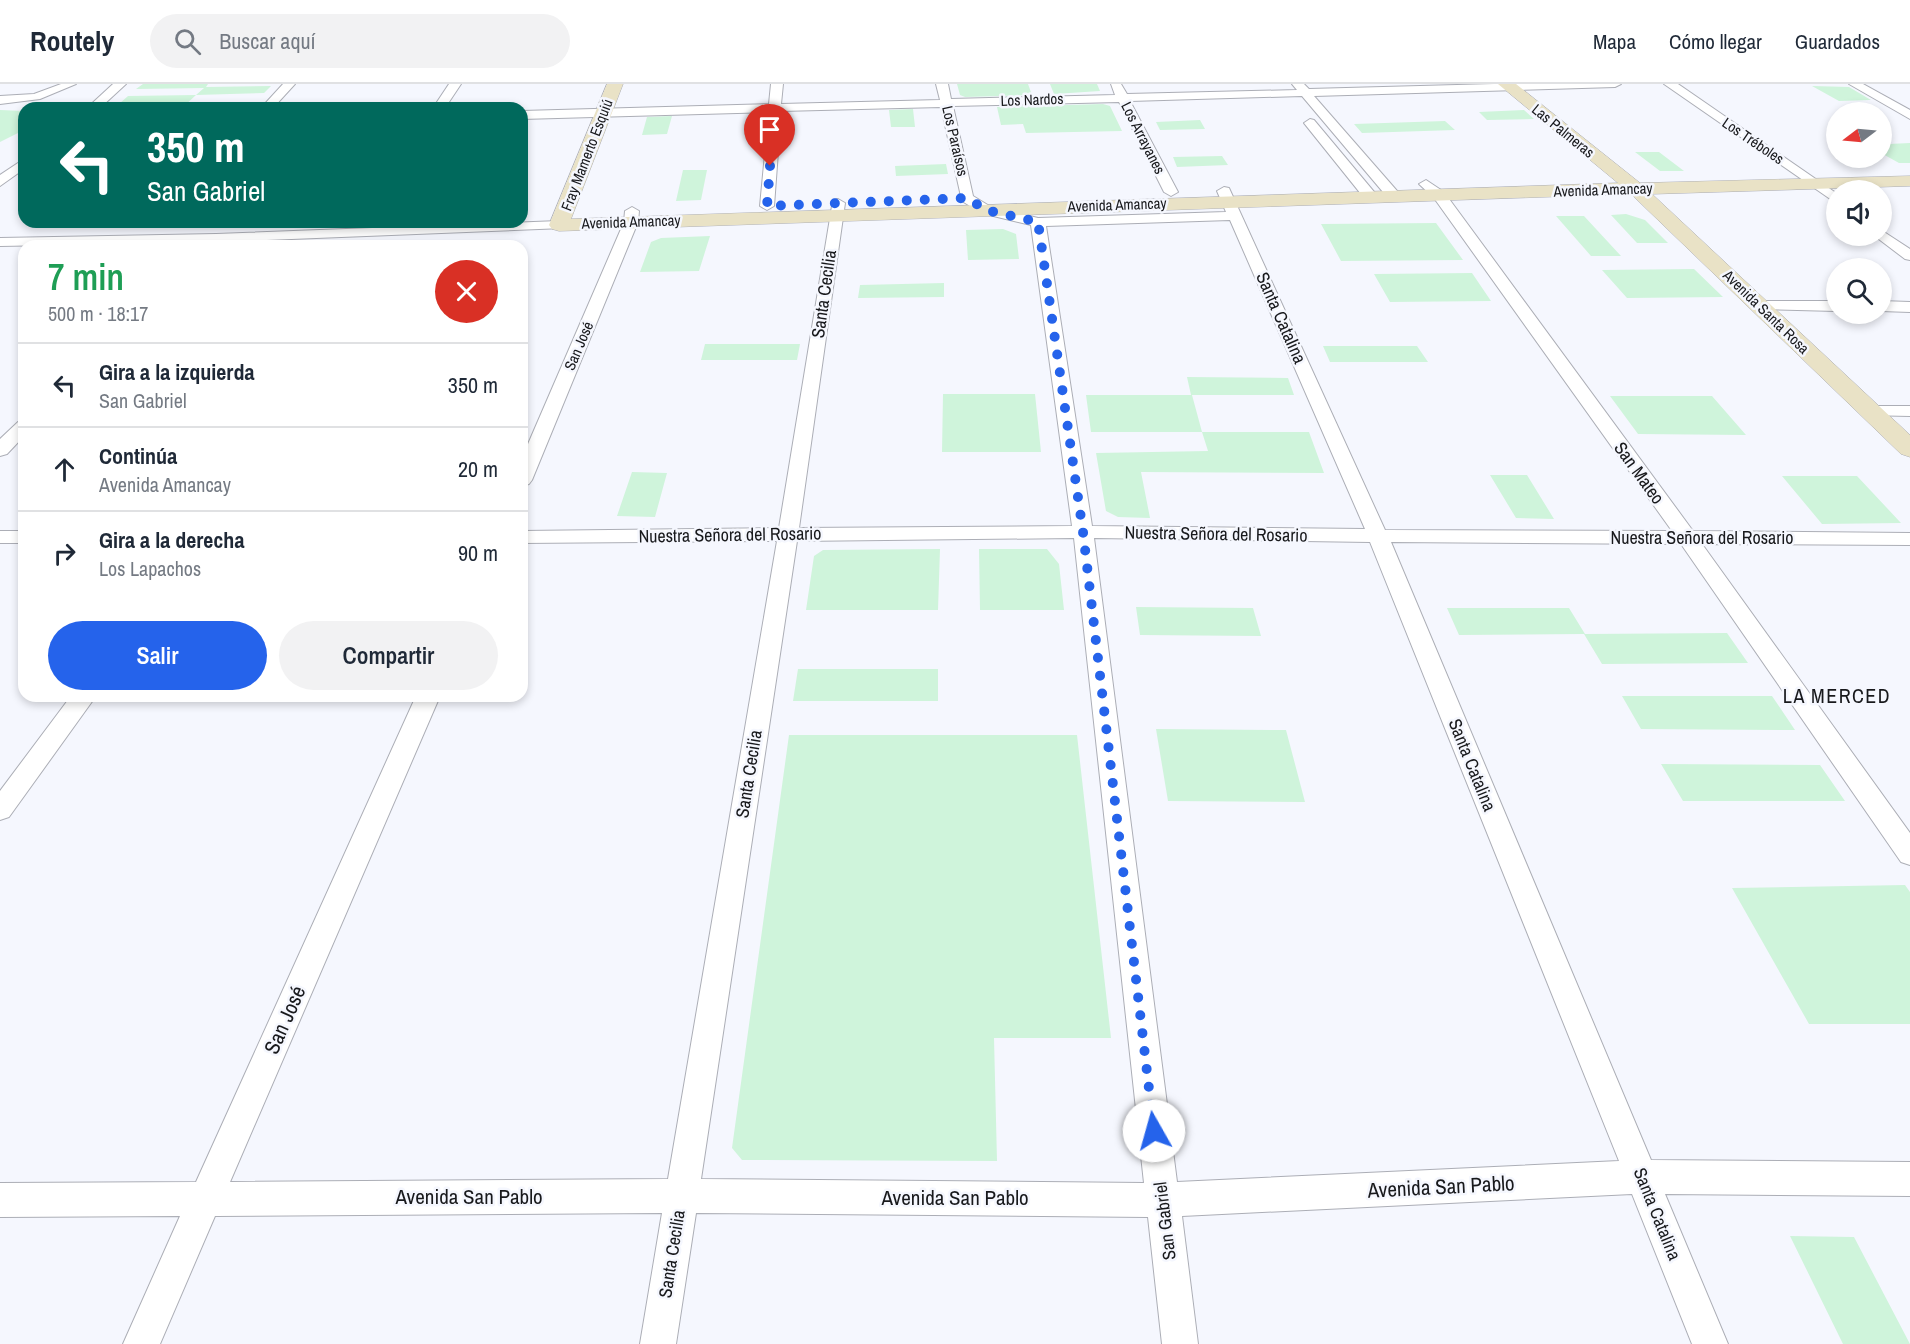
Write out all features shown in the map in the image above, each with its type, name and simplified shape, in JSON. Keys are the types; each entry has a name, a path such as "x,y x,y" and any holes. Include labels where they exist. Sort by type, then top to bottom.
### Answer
{"street":[{"path":"0,100 19,101 43,97 70,84"},
{"path":"100,102 120,84"},
{"path":"272,102 289,84"},
{"path":"443,102 455,84"},
{"name":"Fray Mamerto Esquiú","path":"562,219 615,84"},
{"path":"767,206 777,84"},
{"name":"Los Paraísos","path":"942,84 977,204"},
{"name":"Los Arrayanes","path":"1116,84 1171,192"},
{"name":"Los Nardos","path":"528,115 1122,96 1290,97 1301,88 1615,84"},
{"name":"Los Tréboles","path":"1670,84 1826,191"},
{"path":"1855,84 1910,115"},
{"name":"Las Palmeras","path":"1508,86 1628,183"},
{"path":"1301,88 1377,191"},
{"path":"1290,97 1377,191"},
{"path":"0,182 18,168"},
{"name":"Avenida Amancay","path":"977,204 1229,203 1377,191 1628,183 1801,173 1910,170"},
{"name":"Avenida Amancay","path":"1628,183 1817,184 1910,181"},
{"name":"Avenida Santa Rosa","path":"1628,183 1910,449"},
{"name":"San Mateo","path":"1433,190 1687,538 1910,854"},
{"name":"Avenida Amancay","path":"528,221 977,204 1171,192 1229,203"},
{"path":"977,204 1038,222 1229,203"},
{"name":"Santa Catalina","path":"1229,203 1378,536 1710,1344"},
{"name":"Avenida Amancay","path":"631,217 767,206 836,210"},
{"name":"Santa Cecilia","path":"658,1344 788,534 836,210"},
{"name":"Avenida Amancay","path":"528,216 562,219"},
{"name":"San José","path":"528,466 631,217"},
{"name":"San Gabriel","path":"1038,222 1083,532 1180,1344"},
{"path":"1,239 20,228"},
{"path":"213,240 223,228"},
{"name":"Avenida Amancay","path":"238,240 400,228"},
{"name":"Avenida Amancay","path":"1,239 71,240"},
{"path":"1892,242 1910,256"},
{"path":"1761,306 1826,306"},
{"path":"1892,306 1910,306"},
{"path":"1870,411 1910,411"},
{"path":"0,450 18,432"},
{"name":"Nuestra Señora del Rosario","path":"528,537 1083,532 1910,539"},
{"path":"0,537 18,537"},
{"path":"0,810 80,702"},
{"name":"San José","path":"141,1344 425,702"},
{"name":"Avenida San Pablo","path":"0,1200 681,1196 1162,1200 1642,1178 1910,1179"}],"green space":[{"path":"143,84 208,84 206,87 271,86 264,93 196,95 204,88 136,89"},
{"path":"957,84 1028,84 1032,95 965,97 960,95"},
{"path":"1050,84 1097,84 1100,91 1054,94"},
{"path":"1812,86 1849,87 1871,100 1839,101"},
{"path":"196,95 188,102 121,102 128,96"},
{"path":"1103,104 1110,106 1122,131 1026,133 1023,124 1001,125 997,107"},
{"path":"913,109 915,127 891,127 889,110"},
{"path":"0,110 18,111 18,133 0,142"},
{"path":"1524,110 1534,119 1487,120 1479,112"},
{"path":"672,116 667,134 642,135 647,117"},
{"path":"1200,120 1205,129 1160,130 1156,122"},
{"path":"1445,121 1455,130 1362,133 1354,124"},
{"path":"1910,143 1910,163 1899,163 1892,159 1892,144"},
{"path":"1635,152 1659,152 1684,171 1660,171"},
{"path":"1222,156 1228,165 1177,167 1173,157"},
{"path":"946,164 948,174 896,176 895,166"},
{"path":"683,170 707,170 701,200 676,201"},
{"path":"1626,214 1645,220 1668,243 1637,243 1611,215"},
{"path":"1556,216 1584,216 1621,256 1591,256"},
{"path":"1436,223 1463,260 1341,261 1321,224"},
{"path":"1003,229 1016,234 1019,259 968,260 966,230"},
{"path":"710,236 699,271 640,272 651,242 661,238"},
{"path":"1694,269 1723,297 1627,298 1602,270"},
{"path":"1472,273 1491,301 1390,302 1374,274"},
{"path":"944,283 944,297 858,298 860,285"},
{"path":"705,344 800,344 797,360 701,360"},
{"path":"1323,346 1417,346 1428,362 1330,362"},
{"path":"1187,377 1288,378 1294,395 1192,395 1202,432 1091,432 1086,395 1191,395"},
{"path":"943,394 1035,394 1041,452 942,452"},
{"path":"1610,396 1712,396 1746,435 1638,434"},
{"path":"1202,432 1309,432 1324,473 1141,472 1150,518 1118,517 1106,511 1096,453 1208,451"},
{"path":"632,472 667,473 655,517 617,516"},
{"path":"1490,475 1527,475 1554,519 1516,518"},
{"path":"1782,476 1857,476 1901,523 1822,524"},
{"path":"940,549 938,610 806,610 814,556 823,550"},
{"path":"979,549 1047,549 1059,564 1064,610 980,610"},
{"path":"1136,607 1253,608 1261,636 1140,635"},
{"path":"1447,608 1569,608 1585,634 1727,633 1748,663 1602,664 1584,634 1459,635"},
{"path":"798,669 938,669 938,701 793,701"},
{"path":"1622,696 1772,696 1795,730 1641,729"},
{"path":"1156,729 1286,730 1305,802 1168,801"},
{"path":"789,735 1077,735 1111,1038 994,1038 997,1161 742,1160 732,1148"},
{"path":"1661,764 1820,765 1845,801 1683,801"},
{"path":"1905,885 1910,892 1910,1024 1809,1024 1732,888"},
{"path":"1790,1236 1854,1237 1910,1344 1843,1344"}],"district":[{"name":"LA MERCED","path":"1837,696"}],"route":[{"path":"770,166 767,206 967,198 986,210 1038,222 1083,532 1154,1131"}]}
